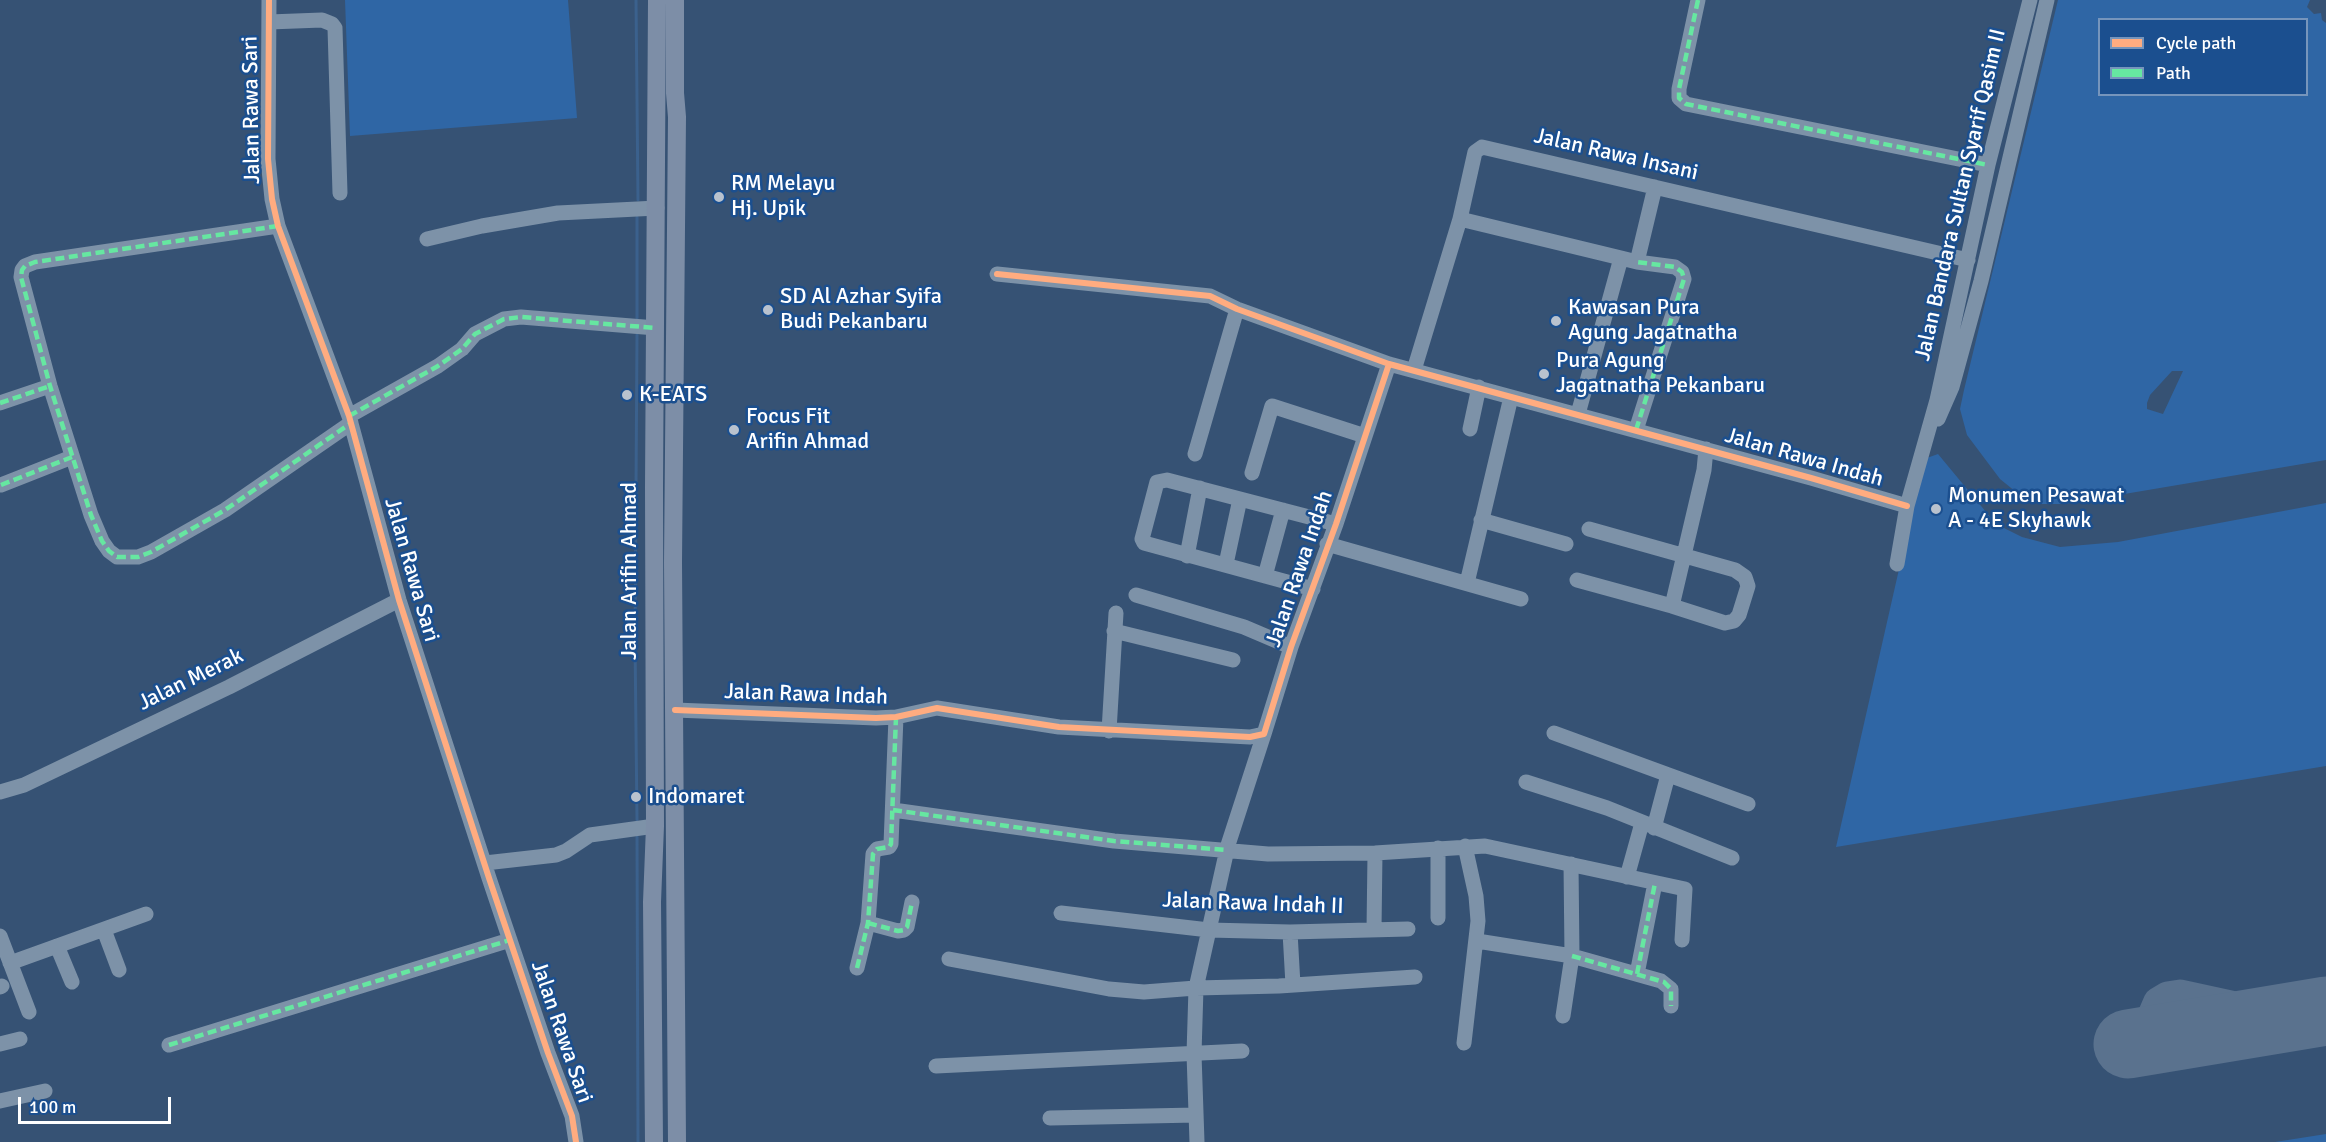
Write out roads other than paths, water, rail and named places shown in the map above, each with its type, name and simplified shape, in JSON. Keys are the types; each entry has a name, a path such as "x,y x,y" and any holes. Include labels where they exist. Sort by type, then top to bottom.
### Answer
{"main road":[{"name":"Jalan Arifin Ahmad","path":"654,1142 651,902 655,826 654,487 657,0"},
{"name":"Jalan Arifin Ahmad","path":"675,0 677,117 673,487 680,710 677,1142"},
{"path":"654,487 673,487"}],"street":[{"name":"Jalan Rawa Sari","path":"268,0 268,159 272,199 278,226 350,420 399,600 510,940 572,1116 576,1142"},
{"path":"1698,0 1678,89 1679,98 1686,104 1988,165"},
{"name":"Jalan Bandara Sultan Syarif Qasim II","path":"1924,442 1937,400 1988,165 2030,0"},
{"name":"Jalan Bandara Sultan Syarif Qasim II","path":"1924,442 1945,408 1952,387 1981,281 2047,0"},
{"path":"269,22 322,20 333,24 335,28 340,193"},
{"name":"Jalan Rawa Insani","path":"1414,370 1460,219 1475,152 1482,147 1968,260"},
{"path":"1637,262 1655,188"},
{"path":"427,239 482,226 558,213 657,208"},
{"path":"1460,219 1637,262 1675,267 1682,272 1684,279 1636,430"},
{"path":"278,226 35,262 24,266 21,277 50,386 72,457 102,541 117,557 138,557 171,542 225,510 350,420 438,366 462,349 475,334 504,319 520,317 656,328"},
{"path":"1578,414 1622,258"},
{"path":"997,274 1210,296 1237,309 1389,364"},
{"path":"1195,454 1237,309"},
{"name":"Jalan Rawa Indah","path":"680,710 876,718 896,717 937,708 1035,724 1109,731 1250,737 1264,734 1389,364 1706,449 1907,506"},
{"path":"0,403 50,386"},
{"path":"1470,429 1479,387"},
{"path":"1467,583 1511,397"},
{"path":"1252,473 1272,406 1365,436"},
{"path":"1897,564 1907,506 1924,442"},
{"path":"1672,606 1704,470 1706,449"},
{"path":"1,485 72,457"},
{"path":"1313,589 1148,544 1142,539 1157,482 1167,480 1336,524"},
{"path":"1187,556 1200,488"},
{"path":"1226,564 1240,499"},
{"path":"1265,576 1283,510"},
{"path":"1481,520 1566,544"},
{"path":"1577,580 1730,623 1739,615 1748,586 1745,577 1735,570 1589,529"},
{"path":"1327,544 1521,599"},
{"path":"1136,595 1244,627 1292,647"},
{"name":"Jalan Merak","path":"0,792 24,785 229,687 399,600"},
{"path":"1109,731 1116,613"},
{"path":"1114,631 1233,660"},
{"path":"857,968 868,923 873,854 877,849 891,846 896,717"},
{"path":"1554,733 1748,804"},
{"path":"1197,1142 1194,1054 1196,988 1227,850 1264,734"},
{"path":"1627,877 1668,775"},
{"path":"1526,782 1607,808 1732,858"},
{"path":"893,810 1114,840 1268,854 1375,853 1485,846 1685,889 1682,940"},
{"path":"485,863 556,855 590,836 655,826"},
{"path":"1464,1043 1477,941 1478,908 1465,846"},
{"path":"1438,848 1438,918"},
{"path":"1374,930 1375,853"},
{"path":"1563,1016 1572,956 1571,864"},
{"path":"1637,974 1655,883"},
{"path":"868,923 898,931 904,930 907,927 912,902"},
{"name":"Jalan Rawa Indah II","path":"1061,913 1209,930 1290,932 1408,929"},
{"path":"10,963 146,914"},
{"path":"104,930 119,970"},
{"path":"1290,932 1293,985"},
{"path":"0,936 29,1012"},
{"path":"169,1046 510,940"},
{"path":"1477,941 1572,956 1637,974 1668,985 1672,993 1671,1006"},
{"path":"57,946 72,982"},
{"path":"949,959 1127,991 1144,992 1415,977"},
{"path":"0,1044 20,1039"},
{"path":"936,1066 1242,1051"},
{"path":"0,1101 45,1091"},
{"path":"1050,1118 1196,1115"}],"waterway":[{"path":"636,0 638,200"},
{"path":"637,217 637,318"},
{"path":"637,335 635,641 637,820"},
{"path":"637,837 638,1142"}],"place":[{"name":"RM Melayu Hj. Upik","path":"719,197"},
{"name":"SD Al Azhar Syifa Budi Pekanbaru","path":"768,310"},
{"name":"Kawasan Pura Agung Jagatnatha","path":"1556,321"},
{"name":"Pura Agung Jagatnatha Pekanbaru","path":"1544,374"},
{"name":"K-EATS","path":"627,395"},
{"name":"Focus Fit Arifin Ahmad","path":"734,430"},
{"name":"Monumen Pesawat A - 4E Skyhawk","path":"1936,509"},
{"name":"Indomaret","path":"636,797"}]}
